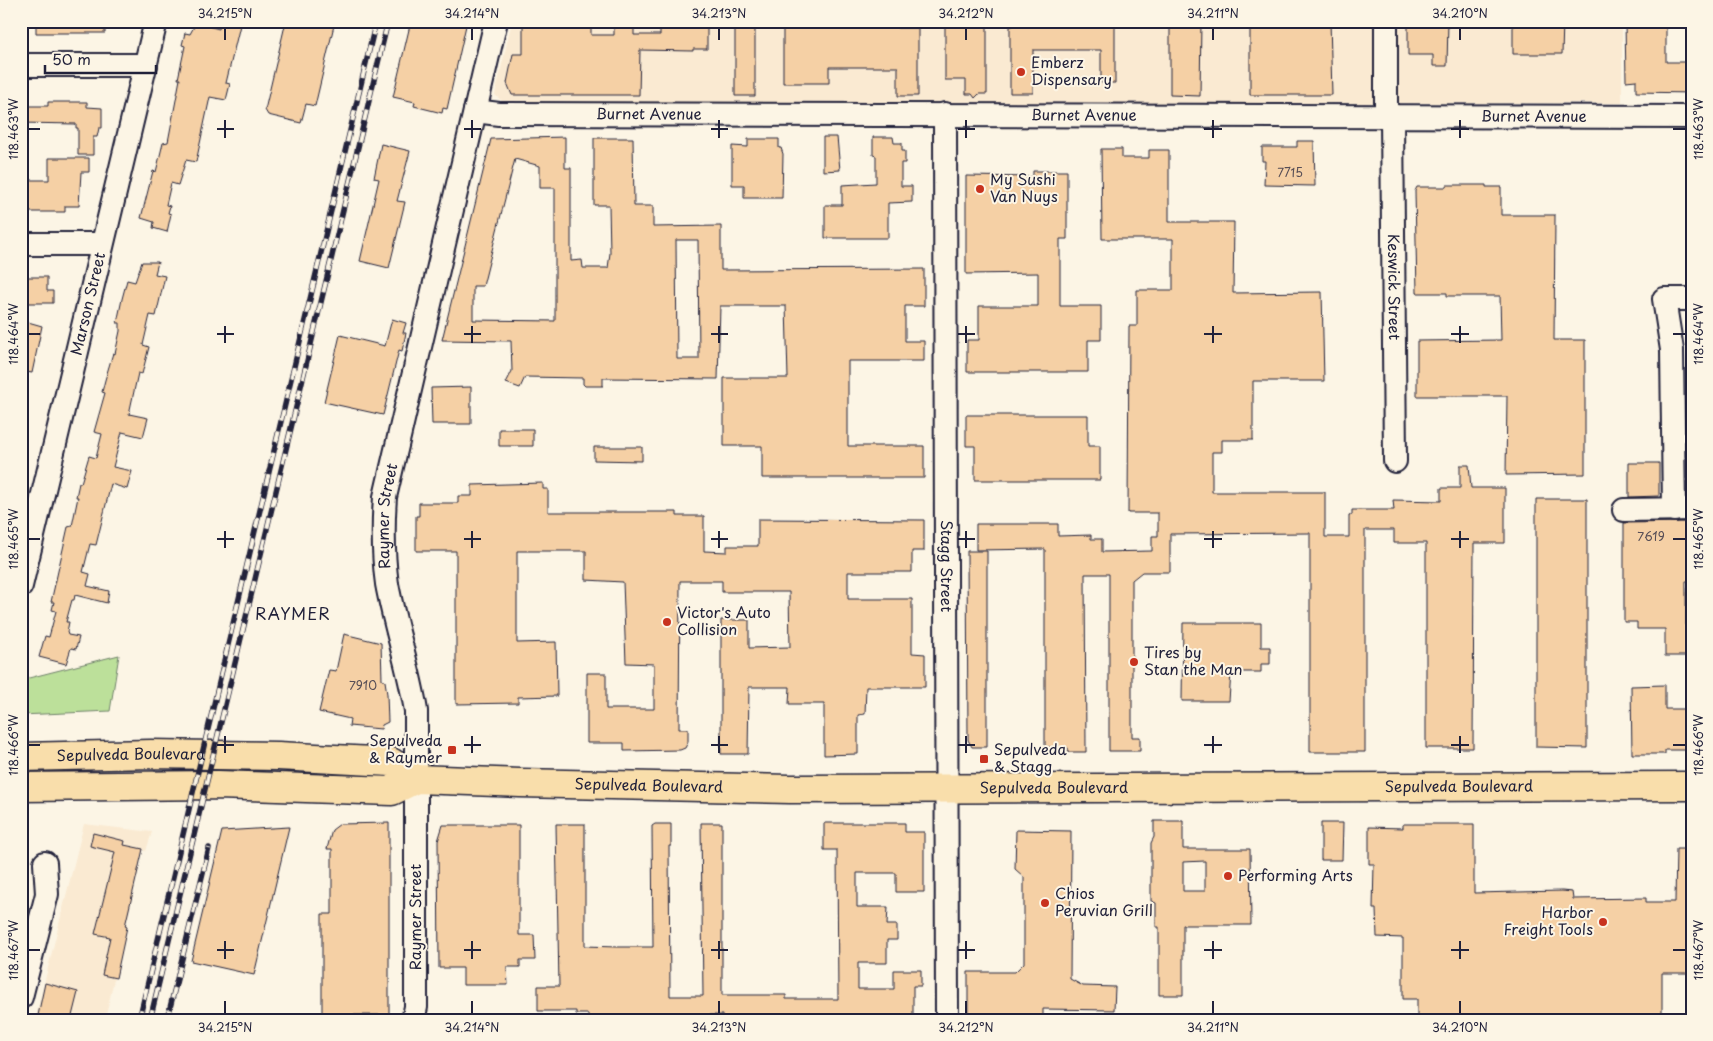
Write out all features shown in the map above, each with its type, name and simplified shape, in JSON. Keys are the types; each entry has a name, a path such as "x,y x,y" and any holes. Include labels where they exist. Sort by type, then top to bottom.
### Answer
{"main road":[{"name":"Sepulveda Boulevard","path":"21,757 151,754 297,757 391,762 416,779"},
{"name":"Sepulveda Boulevard","path":"21,786 218,785 392,791 416,779 701,788 1692,786"}],"street":[{"name":"Marson Street","path":"21,586 156,21"},
{"name":"Raymer Street","path":"413,1020 416,998 416,711 411,681 388,586 384,553 385,497 496,21"},
{"name":"Keswick Street","path":"1386,21 1396,461"},
{"path":"21,65 146,65"},
{"name":"Burnet Avenue","path":"475,111 499,114 1692,117"},
{"name":"Stagg Street","path":"945,114 948,787 947,1020"},
{"path":"21,244 102,244"},
{"path":"1624,510 1683,510 1682,405 1664,299 1692,299"},
{"path":"21,997 47,894 45,864"}],"shaded area":[{"path":"512,21 1622,21 1622,103 520,104 502,101 495,95"},
{"path":"84,824 152,832 146,851 143,850 105,1020 35,1020"}],"green space":[{"path":"119,655 110,711 21,715 21,680"}],"building":[{"path":"36,21 105,21 105,33 36,33"},
{"path":"221,21 241,21 226,83 230,84 226,100 210,97 196,162 186,160 178,185 171,183 166,205 170,206 168,213 171,214 167,232 153,228 154,222 141,218 153,171 156,172 163,143 168,142 180,79 178,79 185,46 182,45 185,33 190,34 196,23 219,29"},
{"path":"286,21 335,21 315,106 306,104 301,123 268,115 265,110"},
{"path":"411,21 467,21 447,109 443,108 442,113 414,106 415,102 393,97"},
{"path":"523,21 591,21 591,35 614,35 614,21 634,21 634,35 660,35 660,21 707,21 707,49 693,49 693,51 640,50 639,95 512,95 507,83 513,54 523,54"},
{"path":"735,21 755,21 755,96 735,96"},
{"path":"783,21 897,21 897,28 918,28 918,96 898,96 898,67 829,67 829,83 783,83"},
{"path":"945,21 983,21 983,26 987,26 987,94 979,94 975,98 972,94 966,94 966,80 945,80"},
{"path":"1013,21 1115,21 1115,83 1101,83 1101,50 1033,50 1033,93 1010,93 1010,26 1013,26"},
{"path":"1170,21 1201,21 1200,96 1170,95"},
{"path":"1250,21 1330,21 1332,95 1250,95"},
{"path":"1408,21 1448,21 1447,66 1433,66 1433,55 1408,55"},
{"path":"1513,21 1563,21 1562,54 1513,54"},
{"path":"1625,21 1666,21 1666,62 1692,62 1692,93 1636,92 1636,80 1626,81"},
{"path":"48,102 87,102 87,107 102,108 102,128 99,128 97,137 93,137 93,155 78,155 78,128 76,128 76,124 21,123 21,106 48,106"},
{"path":"565,137 565,168 571,168 571,261 582,260 583,268 608,268 610,253 609,205 594,205 594,138 633,138 634,206 653,206 653,227 721,226 721,270 924,269 924,306 905,306 905,341 924,341 924,361 848,361 848,446 924,446 924,478 762,478 762,446 724,446 724,378 788,378 786,306 720,306 718,379 603,378 603,386 585,386 583,378 525,377 520,388 506,383 512,371 511,341 442,340 491,139","holes":["515,159 540,166 540,188 555,188 555,321 473,320 473,286 483,286","676,240 698,240 699,359 677,359"]},
{"path":"823,137 837,137 840,170 823,171"},
{"path":"873,137 893,137 894,143 902,143 902,151 905,151 905,163 901,163 901,186 912,186 912,202 888,203 888,238 825,238 825,205 842,205 842,185 876,183 876,156 873,155"},
{"path":"748,139 779,139 779,148 781,148 783,154 782,198 744,198 744,185 732,185 732,146 748,147"},
{"path":"1297,141 1314,141 1315,186 1264,185 1265,161 1262,161 1262,147 1297,147"},
{"path":"381,144 410,151 397,201 405,202 389,268 360,261 379,179 374,178"},
{"path":"1101,149 1122,149 1122,158 1149,158 1149,150 1169,150 1169,222 1234,222 1233,293 1322,292 1324,381 1253,381 1253,440 1222,440 1222,452 1212,452 1212,492 1325,492 1325,537 1349,537 1349,515 1352,515 1352,510 1394,510 1393,500 1441,501 1441,488 1460,488 1460,465 1469,465 1471,488 1505,488 1505,543 1474,543 1473,748 1426,748 1426,543 1394,543 1394,530 1365,530 1365,752 1310,752 1310,533 1170,534 1170,572 1142,572 1132,580 1132,737 1140,737 1140,751 1109,751 1109,574 1085,574 1086,752 1068,752 1068,748 1045,747 1045,549 976,550 976,524 1058,524 1058,536 1091,535 1091,539 1102,539 1102,552 1152,551 1152,536 1158,536 1158,513 1128,513 1129,326 1137,326 1137,290 1173,290 1173,239 1102,239"},
{"path":"49,158 89,158 89,172 81,172 79,206 65,206 65,212 21,212 21,180 49,180"},
{"path":"1033,171 1067,171 1067,239 1060,239 1060,306 1101,306 1101,340 1088,340 1088,372 967,372 967,340 979,340 979,306 1038,306 1038,273 966,274 966,176 1033,177"},
{"path":"1446,185 1501,187 1501,215 1555,215 1554,340 1585,340 1585,474 1506,475 1507,396 1417,396 1417,341 1501,340 1500,296 1447,296 1447,293 1417,293 1415,191 1417,187 1446,187"},
{"path":"142,262 158,262 155,274 165,276 156,316 150,315 143,345 149,347 142,374 138,373 129,414 148,418 143,437 122,432 113,467 132,471 127,489 111,484 96,545 90,544 83,572 90,574 87,586 109,591 107,603 75,595 66,622 69,622 68,635 79,637 76,649 71,648 66,664 39,657 45,636 49,637 56,611 52,610 54,602 51,602 68,527 72,526 79,483 81,483 89,456 96,458 102,434 94,432 105,393 102,392 105,380 113,353 115,354 120,331 120,323 117,323 122,299 127,280 135,282"},
{"path":"27,277 47,277 47,291 53,291 53,303 27,303"},
{"path":"392,319 406,323 403,333 406,333 402,351 399,350 383,415 324,402 340,335 385,346"},
{"path":"21,320 42,326 32,373 21,371"},
{"path":"471,387 471,424 432,424 431,388"},
{"path":"966,415 1088,415 1088,446 1100,446 1100,480 975,480 975,446 966,446"},
{"path":"499,429 533,429 533,446 499,446"},
{"path":"594,447 642,447 642,461 594,460"},
{"path":"1629,463 1659,463 1659,496 1629,497"},
{"path":"543,483 543,489 548,489 548,512 677,512 677,516 704,516 704,551 727,552 727,546 758,546 758,519 924,520 924,551 912,551 912,572 848,572 848,599 912,599 912,653 925,654 925,687 866,687 865,714 858,715 858,754 824,755 824,704 789,704 790,687 749,687 748,754 721,754 721,620 749,620 749,648 790,647 789,592 722,592 722,581 680,581 679,729 688,729 688,742 685,748 680,750 624,751 624,743 587,743 587,673 606,673 606,709 654,709 654,664 626,663 623,582 586,580 586,551 517,551 517,643 556,642 557,696 518,697 518,703 456,704 456,551 416,551 416,516 419,516 419,503 458,503 458,496 472,496 472,485"},
{"path":"1536,499 1587,499 1587,748 1536,747"},
{"path":"1692,522 1692,581 1686,581 1686,639 1692,639 1692,656 1665,656 1665,629 1637,629 1637,622 1624,622 1624,523"},
{"path":"967,551 987,551 987,747 972,747 968,740"},
{"path":"1183,623 1261,623 1261,647 1270,647 1270,664 1261,664 1261,672 1231,672 1229,701 1182,701"},
{"path":"344,634 381,643 382,680 385,681 387,694 388,722 382,725 381,729 349,726 350,719 319,712 329,670 336,671"},
{"path":"1665,685 1665,709 1692,709 1692,750 1665,750 1665,754 1632,754 1631,686"},
{"path":"1154,821 1183,821 1183,849 1250,849 1251,925 1183,925 1183,995 1159,995 1159,927 1156,927 1156,903 1151,901 1151,843 1154,837","holes":["1205,861 1205,891 1183,891 1183,862"]},
{"path":"389,823 389,1015 322,1015 322,914 332,914 332,849 327,849 332,830 340,824"},
{"path":"701,823 722,823 722,995 786,995 786,999 838,999 837,850 824,850 824,823 905,823 905,832 924,832 924,892 896,892 896,873 857,873 857,907 888,907 887,925 897,925 897,940 887,940 887,963 858,963 858,989 894,989 894,970 921,970 921,986 913,986 913,1017 722,1019 722,1015 643,1015 643,1017 599,1019 588,1018 588,1014 576,1014 576,1011 538,1011 538,986 559,986 556,824 585,824 585,946 653,947 652,826 655,824 671,824 671,846 669,846 670,996 703,996"},
{"path":"1321,823 1343,823 1342,860 1321,860"},
{"path":"1403,824 1474,824 1474,893 1562,891 1572,892 1573,899 1646,898 1646,902 1675,902 1676,849 1691,849 1692,973 1662,973 1662,1020 1417,1020 1417,999 1403,999 1403,938 1377,937 1376,909 1373,909 1374,864 1369,864 1369,827 1403,828"},
{"path":"443,825 519,825 519,935 534,935 535,960 520,960 520,967 507,967 508,985 463,985 463,968 439,968 438,841"},
{"path":"289,827 254,975 191,961 222,831"},
{"path":"1016,830 1071,831 1070,979 1083,986 1115,987 1114,1010 1043,1009 1043,1017 968,1016 968,972 1015,972 1024,963 1024,877 1015,869"},
{"path":"93,833 125,841 124,845 143,849 125,926 127,927 116,978 102,975 110,937 95,934 115,852 90,846"},
{"path":"45,983 78,992 71,1020 37,1020"}],"railway":[{"path":"139,1020 376,21"},
{"path":"150,1020 388,21"},
{"path":"167,1020 209,848"}],"place":[{"name":"Emberz Dispensary","path":"1021,72"},
{"name":"My Sushi Van Nuys","path":"980,189"},
{"name":"Victor's Auto Collision","path":"667,622"},
{"name":"Tires by Stan the Man","path":"1134,662"},
{"name":"Sepulveda & Raymer","path":"452,750"},
{"name":"Sepulveda & Stagg","path":"984,759"},
{"name":"Performing Arts","path":"1228,876"},
{"name":"Chios Peruvian Grill","path":"1045,903"},
{"name":"Harbor Freight Tools","path":"1603,922"}],"district":[{"name":"RAYMER","path":"293,614"}]}
